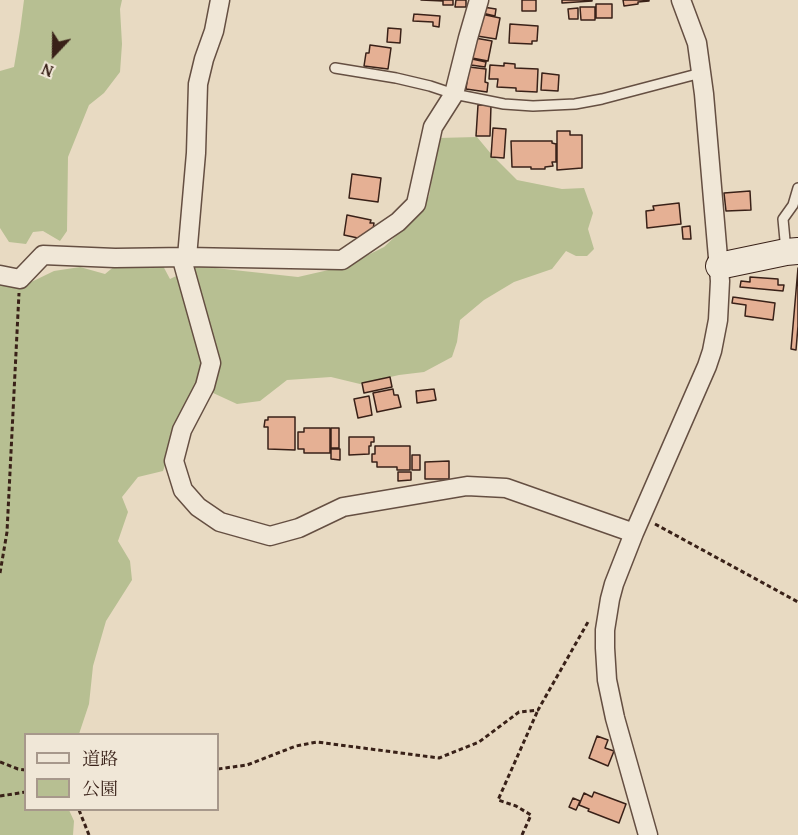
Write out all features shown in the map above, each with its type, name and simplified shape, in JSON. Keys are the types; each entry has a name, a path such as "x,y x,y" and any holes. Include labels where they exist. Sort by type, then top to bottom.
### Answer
{"street":[{"path":"220,0 214,32 198,84 196,153 187,257 183,263 211,363 205,386 182,430 174,461 183,490 198,507 220,522 270,536 299,528 343,507 467,486 506,488 638,525"},
{"path":"0,275 20,279 43,255 342,260 398,222 416,204 433,127 454,94 479,0"},
{"path":"648,835 607,680 605,630 610,599 619,570 707,366 718,320 719,266 701,73 697,43 681,0"},
{"path":"719,266 792,252"}],"lane":[{"path":"335,68 396,78 454,94 504,104 533,106 574,104 602,99 701,73"},
{"path":"792,252 783,219 793,205 798,188"}],"path":[{"path":"0,573 7,532 20,279"},
{"path":"638,525 798,602"},
{"path":"522,835 531,815 516,806 498,800 538,710 589,620 610,599"},
{"path":"219,770 247,765 296,746 317,742 439,758 479,741 519,712 538,710"},
{"path":"0,762 24,770"},
{"path":"0,796 24,792"},
{"path":"79,811 89,835"}],"green space":[{"path":"24,0 122,0 120,72 104,93 89,105 68,157 67,231 60,241 43,231 33,232 26,244 9,242 0,228 0,71 14,67"},
{"path":"477,137 517,180 562,189 584,188 593,213 588,229 594,249 587,256 576,256 566,251 552,269 514,282 484,300 460,320 452,357 424,372 360,384 331,377 287,380 260,401 237,404 211,392 204,409 180,420 163,471 138,477 122,497 128,512 118,541 130,561 132,580 106,621 93,666 89,704 79,733 24,733 24,811 69,811 74,821 73,835 0,835 0,279 23,286 54,271 80,267 105,274 116,265 162,264 170,279 197,266 298,277 346,266 384,247 416,217 429,196 438,138"}],"building":[{"path":"421,0 453,0 453,5 443,5 443,1"},
{"path":"456,0 466,0 466,7 455,7"},
{"path":"522,0 536,0 536,11 522,11"},
{"path":"562,0 592,0 592,1 562,3"},
{"path":"623,0 649,0 649,1 624,6"},
{"path":"596,4 612,4 612,18 596,18"},
{"path":"483,7 496,9 495,16 482,13"},
{"path":"580,7 595,7 595,20 581,20"},
{"path":"578,8 578,19 569,19 568,9"},
{"path":"414,14 440,16 439,27 433,26 433,22 413,21"},
{"path":"481,14 500,18 496,39 477,36"},
{"path":"510,24 538,26 537,41 532,41 532,44 509,43"},
{"path":"388,28 401,29 400,43 387,42"},
{"path":"475,38 492,41 488,61 472,58"},
{"path":"370,45 391,48 388,69 364,66"},
{"path":"472,59 486,62 485,67 471,65"},
{"path":"504,63 515,64 515,68 538,69 537,92 497,87 498,79 489,79 490,65 504,66"},
{"path":"469,67 486,69 487,92 466,89"},
{"path":"542,73 559,75 558,91 541,90"},
{"path":"478,105 491,105 490,136 476,136"},
{"path":"493,128 506,129 504,158 491,157"},
{"path":"557,131 570,131 570,135 582,135 582,168 557,170"},
{"path":"511,141 552,141 556,144 556,162 552,162 553,166 545,167 545,169 512,167"},
{"path":"352,174 381,178 378,202 349,198"},
{"path":"750,191 751,210 726,211 724,193"},
{"path":"679,203 681,224 647,228 646,211 654,210 653,206"},
{"path":"347,215 371,220 370,223 374,223 372,236 367,240 344,235"},
{"path":"690,226 691,239 683,239 682,227"},
{"path":"798,268 798,326 796,350 791,349"},
{"path":"750,277 778,279 778,285 784,285 783,291 740,287 741,281 750,282"},
{"path":"733,297 775,303 773,320 745,316 746,305 732,303"},
{"path":"390,377 392,387 364,393 362,383"},
{"path":"393,389 394,395 398,395 401,407 377,412 373,393"},
{"path":"434,389 436,400 417,403 416,391"},
{"path":"369,396 372,415 358,418 354,399"},
{"path":"268,417 295,417 295,450 268,449 268,427 264,427"},
{"path":"304,428 330,428 330,453 304,453 304,449 298,449 298,432 304,432"},
{"path":"331,428 339,428 339,448 331,448"},
{"path":"349,437 374,437 374,442 371,442 369,446 369,454 349,455"},
{"path":"375,446 410,446 410,470 397,470 397,467 377,467 377,462 372,462"},
{"path":"331,449 340,449 340,460 331,459"},
{"path":"412,455 420,455 420,470 412,470"},
{"path":"449,461 449,479 425,479 425,462"},
{"path":"398,472 411,472 411,480 398,481"},
{"path":"597,736 608,740 605,748 614,751 608,766 589,758"},
{"path":"594,792 626,804 619,823 579,805 584,793 592,797"},
{"path":"573,798 580,801 576,810 569,807"}]}
